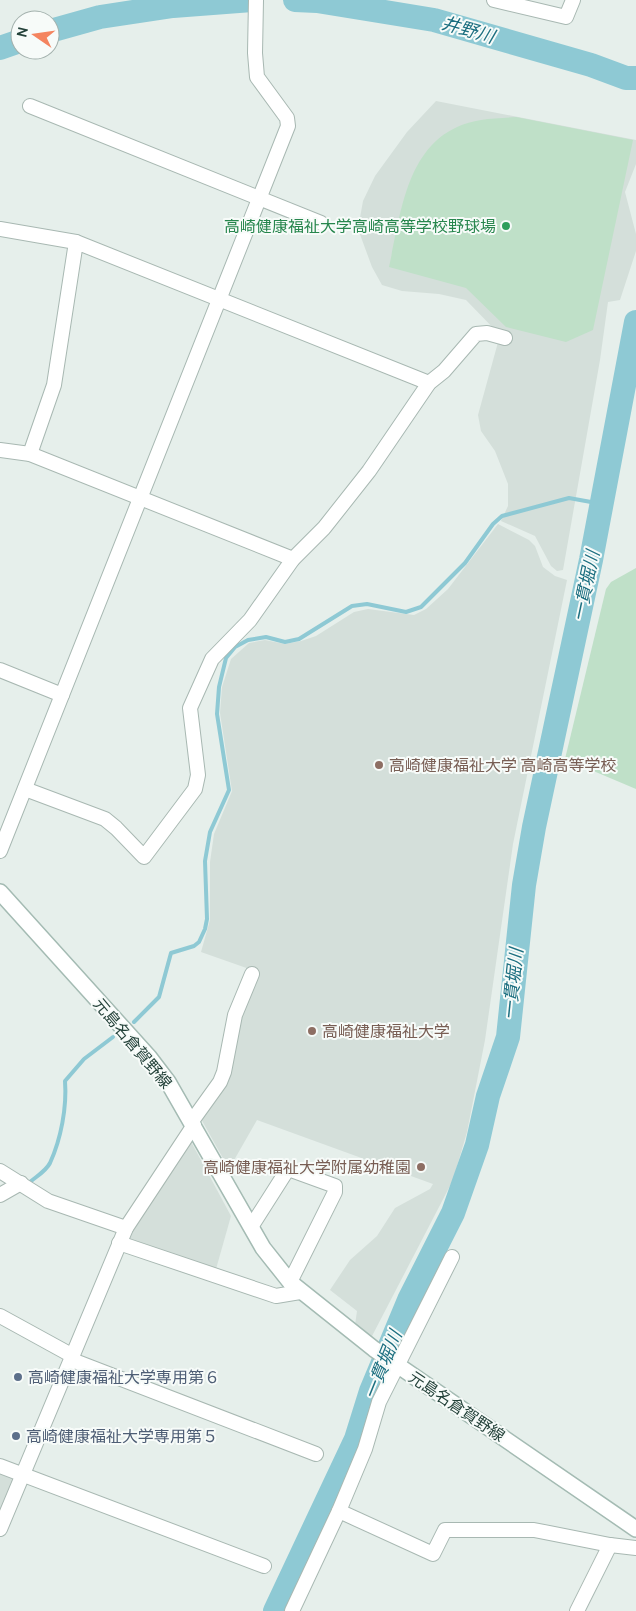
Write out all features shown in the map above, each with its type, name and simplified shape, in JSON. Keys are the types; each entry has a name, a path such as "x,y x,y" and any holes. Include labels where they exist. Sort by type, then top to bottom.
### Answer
{"main road":[{"name":"元島名倉賀野線","path":"0,892 149,1057 193,1123 251,1227 275,1265 295,1287 374,1349 636,1529"}],"street":[{"path":"0,851 288,126 287,118 257,78 255,53 256,0"},
{"path":"494,0 566,17 573,0"},
{"path":"30,106 321,223"},
{"path":"0,229 76,242 429,383"},
{"path":"30,454 54,385 76,242"},
{"path":"25,789 105,820 116,828 144,857 196,789 198,774 190,708 212,658 250,620 293,559 324,528 369,471 429,383 444,371 476,334 487,333 505,338"},
{"path":"0,450 30,454 140,496 293,559"},
{"path":"0,670 62,695"},
{"path":"0,1529 126,1228 220,1082 224,1072 235,1015 252,974"},
{"path":"119,1243 276,1296 295,1287 336,1186 291,1170 286,1172 251,1227"},
{"path":"0,1171 48,1201 126,1228"},
{"path":"0,1195 21,1183"},
{"path":"292,1611 339,1511 364,1449 379,1402 452,1258"},
{"path":"0,1316 72,1358 316,1454"},
{"path":"0,1466 264,1566"},
{"path":"339,1511 433,1554 445,1530 534,1530 610,1545 636,1548"},
{"path":"578,1611 610,1545"}],"shaded area":[{"path":"436,101 636,140 636,164 625,192 636,234 636,251 620,300 608,302 600,360 563,570 557,571 551,566 535,536 501,521 508,506 508,484 495,451 481,431 478,415 500,335 466,300 439,294 402,291 382,285 372,267 358,229 363,201 375,176 407,132"},
{"name":"高崎健康福祉大学 高崎高等学校","path":"498,524 529,540 535,546 543,567 555,576 567,580 513,844 485,1040 467,1132 453,1180 371,1338 355,1325 357,1311 330,1290 350,1260 377,1236 395,1208 430,1189 433,1184 257,1120 229,1169 200,1117 232,1039 255,971 201,952 210,920 210,862 214,834 232,791 220,713 222,687 231,659 249,643 265,640 285,644 301,641 316,636 354,612 368,609 414,615 426,609 448,589"},
{"path":"189,1138 231,1216 216,1269 125,1237"},
{"path":"0,1471 14,1477 0,1511"}],"green space":[{"name":"高崎健康福祉大学高崎高等学校野球場","path":"516,117 633,140 593,330 566,342 506,327 466,288 389,267 404,198 412,176 423,156 437,140 456,127 481,120"},
{"path":"636,568 636,789 565,759 606,589 611,582"}],"waterway":[{"name":"井野川","path":"60,28 100,17 173,6 252,0"},
{"name":"井野川","path":"295,0 317,1 434,20 591,65 626,78 636,78"},
{"name":"井野川","path":"0,48 10,44"},
{"name":"一貫堀川","path":"275,1611 356,1439 371,1391 409,1300 453,1213 477,1145 488,1096 508,1037 524,885 534,827 591,560 636,322"},
{"path":"134,1022 159,997 171,953 194,946 199,942 205,929 207,919 205,861 210,832 229,790 217,714 219,687 226,658 235,647 248,640 266,637 285,642 299,639 352,606 367,604 406,612 421,607 465,563 493,524 502,516 569,498 602,504"},
{"path":"30,1182 46,1168 54,1154 64,1112 65,1081 84,1059 113,1037"}],"place":[{"name":"高崎健康福祉大学高崎高等学校野球場","path":"506,226"},
{"name":"高崎健康福祉大学 高崎高等学校","path":"379,765"},
{"name":"高崎健康福祉大学","path":"312,1031"},
{"name":"高崎健康福祉大学附属幼稚園","path":"421,1167"},
{"name":"高崎健康福祉大学専用第６","path":"18,1377"},
{"name":"高崎健康福祉大学専用第５","path":"16,1436"}]}
